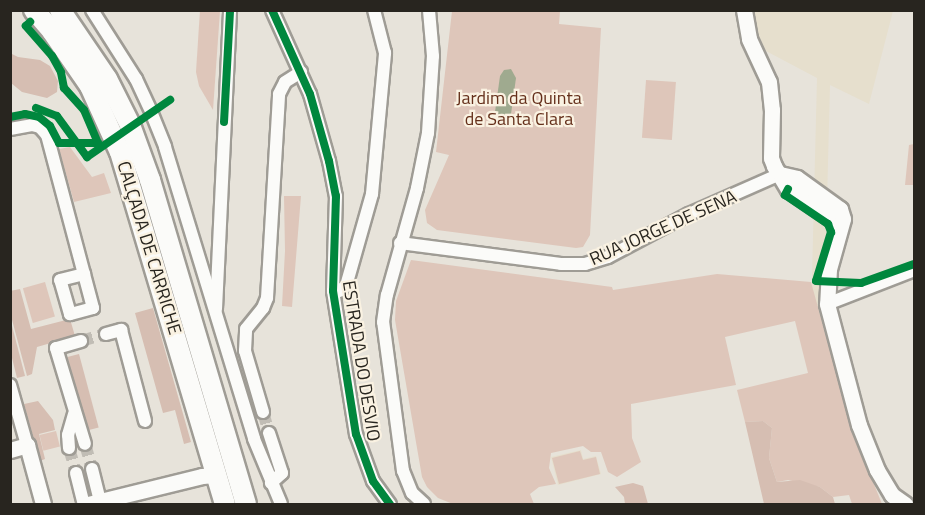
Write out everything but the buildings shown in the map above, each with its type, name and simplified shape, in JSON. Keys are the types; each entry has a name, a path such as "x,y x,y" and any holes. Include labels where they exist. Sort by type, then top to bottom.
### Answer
{"highway":[{"name":"CALÇADA DE CARRICHE","path":"34,10 52,31 90,86 110,125 135,194 225,504"},
{"name":"CALÇADA DE CARRICHE","path":"60,10 107,79 130,125 150,180 244,504"},
{"path":"216,475 231,479 244,504"}],"street":[{"path":"92,10 136,79 165,147 216,318 271,483 281,504"},
{"path":"216,318 230,10"},
{"name":"ESTRADA DO DESVIO","path":"272,10 301,72 320,125 335,188 333,291 356,434 365,462 383,502"},
{"path":"333,291 339,291 346,286 372,194 385,53 374,10"},
{"path":"424,504 412,493 403,471 383,332 385,304 420,177 428,133 433,56 429,10"},
{"path":"744,10 749,39 769,82 772,119 771,158 788,189 838,222 829,269 827,304 863,434 882,479 892,495 905,504"},
{"path":"263,412 245,351 246,330 263,308 267,298 279,94 285,82 301,72"},
{"path":"10,129 32,125 40,127 47,135 84,274"},
{"name":"RUA JORGE DE SENA","path":"400,243 561,264 585,264 599,261 689,214 780,174"},
{"path":"827,304 915,270"},
{"path":"106,334 121,330 145,421"},
{"path":"81,341 56,348 74,414 85,444"},
{"path":"10,384 43,504"},
{"path":"69,448 68,435 74,414"},
{"path":"269,433 282,473 271,483"},
{"path":"10,450 27,445"},
{"path":"92,469 94,503 202,476 216,475"},
{"path":"76,473 84,504"}],"shaded area":[{"path":"753,11 893,11 869,104 830,85 823,356 810,356 817,78 766,51 755,29"},
{"path":"10,53 18,57 40,60 50,66 58,81 57,92 47,98 22,92 11,83"},
{"path":"511,69 516,78 511,114 507,120 500,121 495,112 500,76 504,70"},
{"path":"20,289 31,329 70,319 75,336 37,347 32,374 27,376 11,316 10,291"},
{"path":"153,308 191,442 184,444 175,410 163,413 135,313"},
{"path":"11,322 25,376 17,378 11,354"},
{"path":"79,354 99,427 87,431 67,357"},
{"path":"38,401 53,420 55,430 39,434 45,459 40,461 24,404"},
{"path":"763,421 772,428 769,458 777,482 800,480 820,487 833,497 835,504 764,504 745,422"},
{"path":"581,450 583,459 596,456 601,474 558,485 551,457"},
{"path":"633,483 643,486 648,504 625,504 624,497 615,487"}],"green space":[{"path":"200,10 220,11 213,110 199,86 196,72"},
{"name":"Jardim da Quinta de Santa Clara","path":"452,11 560,11 559,24 601,28 590,235 583,247 576,248 437,230 427,223 425,210 449,155 436,152"},
{"path":"646,80 676,82 672,140 642,138"},
{"path":"914,144 914,185 905,185 909,145"},
{"path":"70,147 92,177 104,173 111,193 74,202 59,149"},
{"path":"284,196 301,196 292,307 282,306 285,251"},
{"path":"411,260 612,287 613,290 717,274 811,282 851,427 882,504 852,504 849,495 833,497 820,487 788,480 777,482 769,458 772,428 763,421 745,422 737,390 808,373 795,321 725,337 736,385 631,404 632,438 641,462 617,477 608,472 601,452 591,452 583,446 551,453 549,468 556,484 539,487 530,494 534,504 453,504 438,498 427,487 422,477 395,320 396,301"},
{"path":"45,282 55,317 33,323 23,288"},
{"path":"56,431 60,447 43,451 40,435"},
{"path":"580,451 583,460 596,457 600,474 559,484 552,458"}],"tunnel":[{"path":"81,341 106,334"},
{"path":"263,412 269,433"},
{"path":"85,444 92,469"},
{"path":"69,448 76,473"}],"cycle path":[{"path":"224,122 230,10"},
{"path":"272,10 310,94 329,161 336,196 333,291 356,434 373,481 390,504"},
{"path":"10,117 25,114 39,117 50,126 59,143 98,143 84,110 64,88 61,72 52,56 26,26 30,22"},
{"path":"36,108 57,116 87,157 170,100"},
{"path":"788,189 785,195 828,224 831,232 816,281 861,283 914,264"}]}
